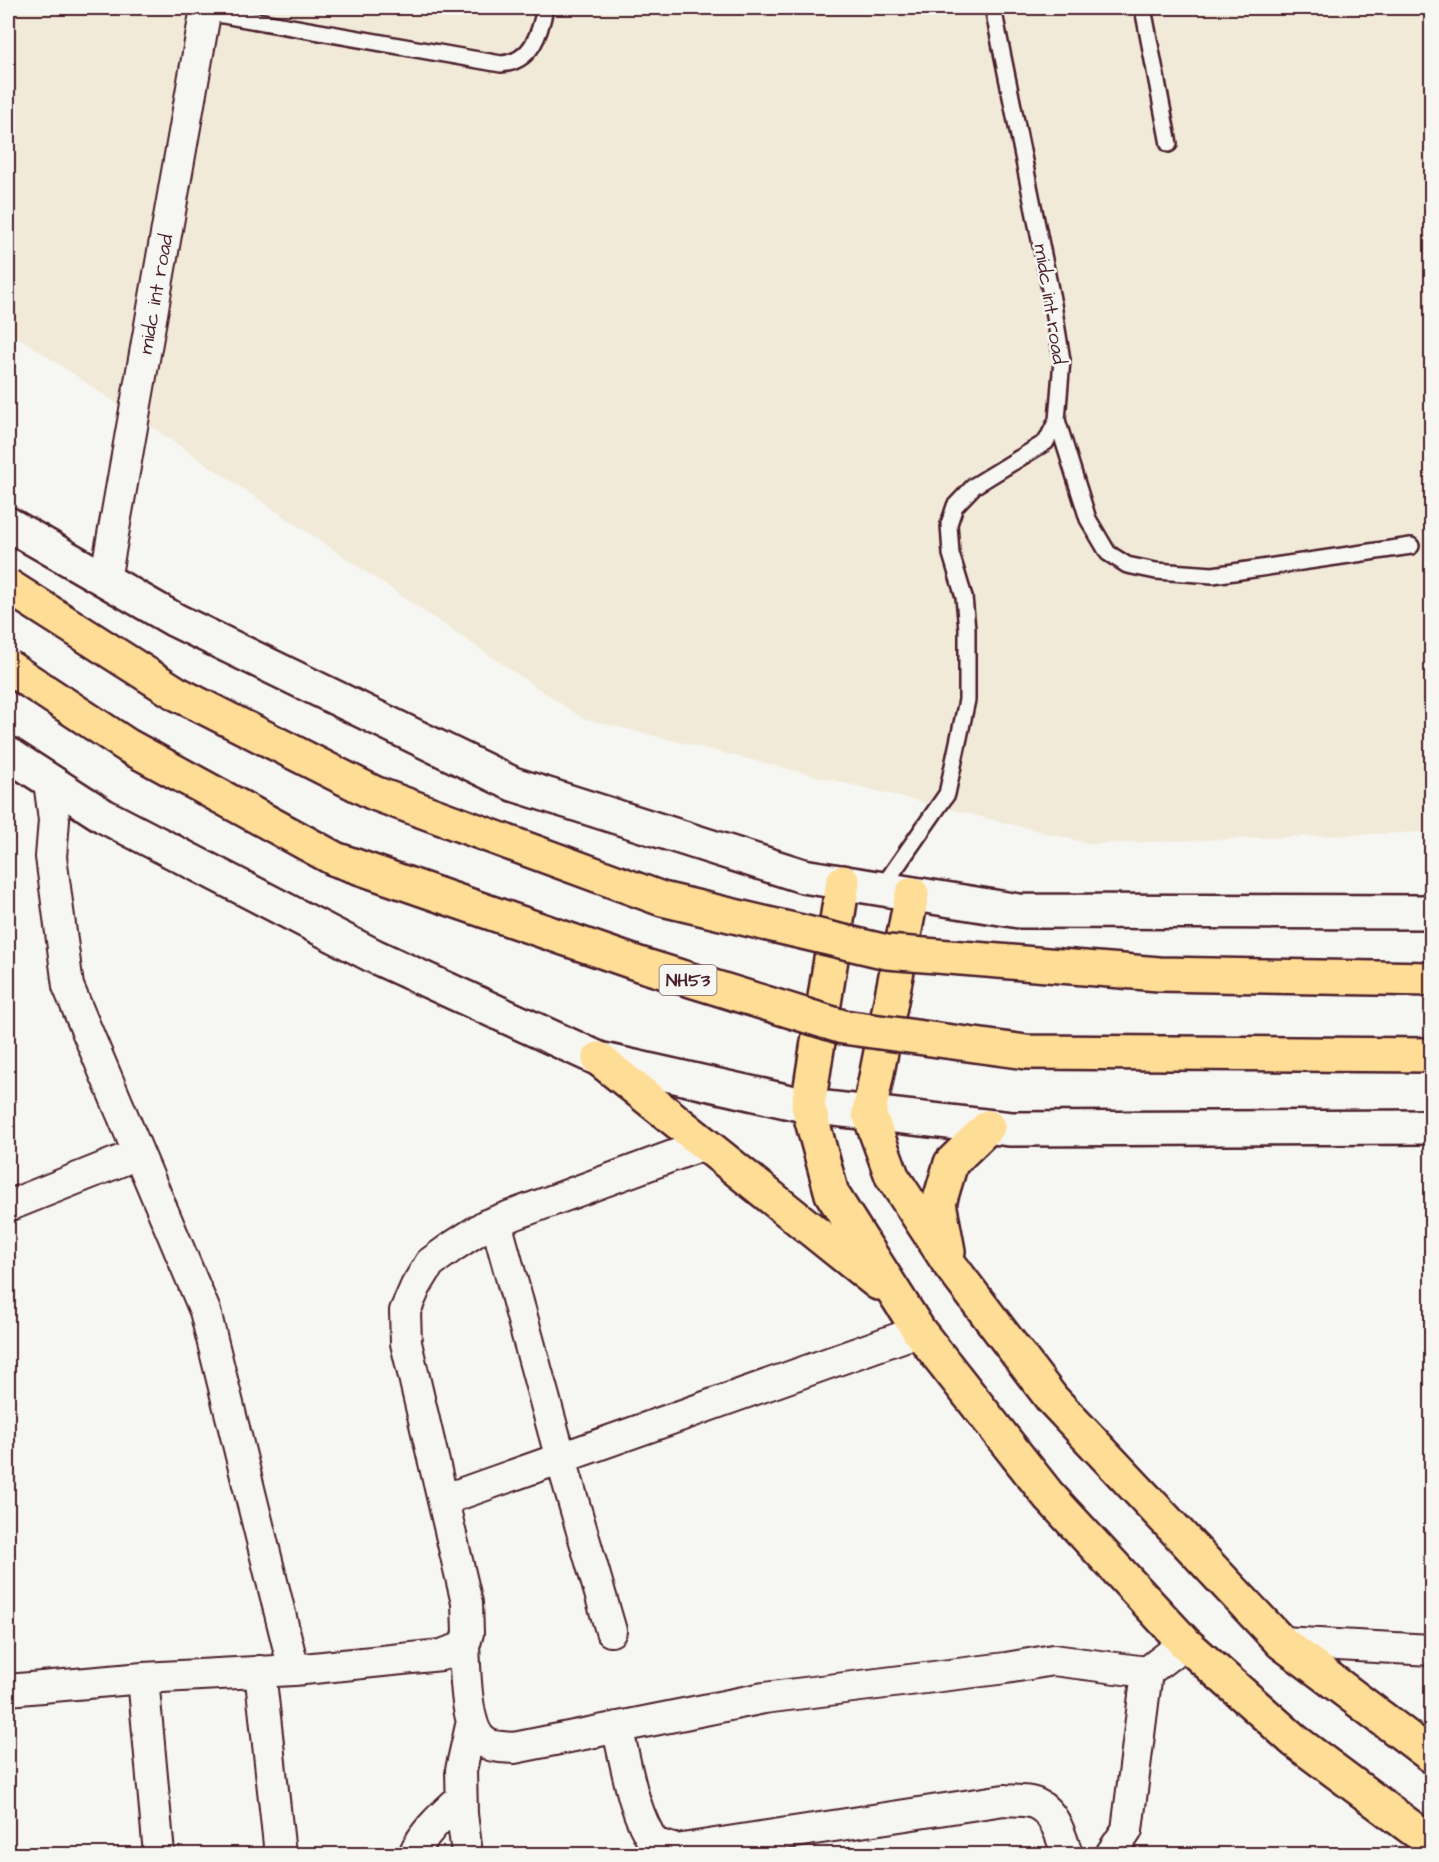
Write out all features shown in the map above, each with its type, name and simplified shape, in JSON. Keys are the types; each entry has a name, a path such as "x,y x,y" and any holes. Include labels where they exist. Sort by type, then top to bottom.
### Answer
{"main road":[{"path":"8,586 176,693 374,793 662,899 887,952 1159,974 1431,979"},
{"name":"NH53","path":"8,668 128,746 335,859 639,964 843,1027 1026,1052 1431,1055"},
{"path":"843,882 808,1106 832,1194 919,1331 1048,1495 1185,1643 1295,1741 1431,1843"},
{"path":"896,891 869,1113 892,1176 950,1265 1052,1399 1281,1642 1431,1756"},
{"path":"599,1059 898,1299"},
{"path":"950,1265 939,1203 951,1163 988,1127"}],"street":[{"name":"midc int road","path":"105,580 206,10"},
{"path":"8,524 175,621 513,784 803,876 1019,911 1431,912"},
{"path":"8,754 104,816 374,956 599,1059 808,1106 988,1127 1047,1129 1431,1127"},
{"path":"49,781 54,820 51,857 68,986 205,1311 294,1670"},
{"path":"705,1144 486,1225 430,1263 405,1311 406,1343 467,1603 468,1633 464,1647 468,1701 478,1736 487,1744 514,1748 764,1698 1006,1668 1053,1660 1147,1672 1185,1643"},
{"path":"8,1206 138,1154"},
{"path":"496,1222 611,1631"},
{"path":"443,1500 919,1331"},
{"path":"1281,1642 1431,1650"},
{"path":"8,1689 143,1678 294,1670 441,1655 464,1647"},
{"path":"260,1671 280,1854"},
{"path":"1111,1854 1127,1830 1147,1672"},
{"path":"143,1678 159,1854"},
{"path":"467,1854 460,1770 472,1721"},
{"path":"617,1727 636,1805 646,1832 654,1843 676,1850 1004,1800 1034,1803 1052,1817 1061,1834 1067,1854"},
{"path":"414,1854 418,1844 433,1825 461,1798"}],"lane":[{"path":"206,10 501,64 512,63 524,55 535,43 541,29 545,8"},
{"name":"midc int road","path":"896,891 947,794 967,700 967,629 964,597 950,544 949,524 955,506 974,486 1046,442 1057,420 1062,360 1053,304 993,8"},
{"path":"1143,8 1169,144"},
{"path":"1057,420 1088,519 1108,553 1127,565 1156,571 1213,575 1411,546"}],"shaded area":[{"path":"8,8 1431,8 1431,832 1091,844 582,718 8,330"}]}
